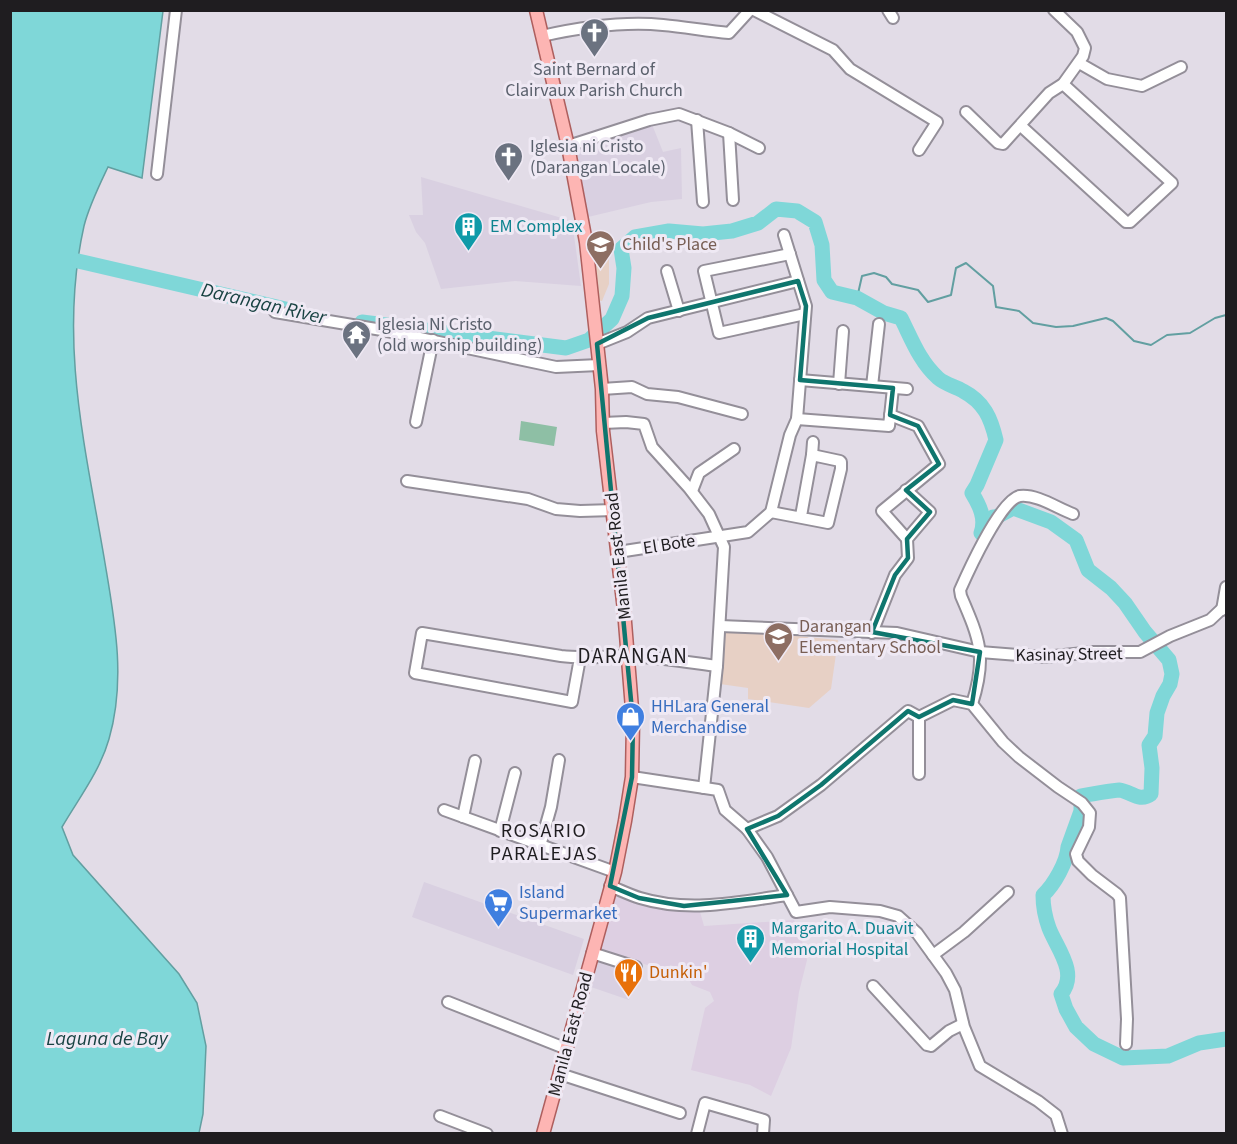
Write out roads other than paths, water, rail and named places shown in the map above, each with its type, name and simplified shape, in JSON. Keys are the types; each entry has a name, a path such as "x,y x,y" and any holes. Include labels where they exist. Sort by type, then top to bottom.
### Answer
{"main road":[{"name":"Manila East Road","path":"536,10 568,146 585,235 602,389 603,423 614,510 633,721 632,777 615,872 543,1134"}],"street":[{"path":"157,174 176,10"},
{"path":"542,36 615,24 662,25 729,33 752,10 833,50 850,69 937,122 919,150"},
{"path":"966,112 998,143 1003,144 1049,93 1063,84 1079,63 1085,48 1077,32 1054,10"},
{"path":"1079,63 1107,79 1142,86 1181,67"},
{"path":"1021,126 1126,222 1130,222 1172,183 1063,84"},
{"path":"568,146 649,120 679,114 729,133 759,148"},
{"path":"697,120 703,202"},
{"path":"729,133 733,200"},
{"path":"784,235 806,306 797,419 790,435 771,512 828,523 842,462 812,455"},
{"path":"790,254 704,272 710,304 719,333 805,314"},
{"path":"667,271 679,311"},
{"path":"597,343 627,332 648,318 798,281"},
{"path":"275,312 433,340 556,367 599,365"},
{"path":"872,386 879,324"},
{"path":"838,384 843,331"},
{"path":"416,423 433,340"},
{"path":"800,380 907,389"},
{"path":"602,389 632,387 647,394 678,397 742,414"},
{"path":"797,419 889,426 893,388"},
{"path":"872,633 895,575 908,558 907,539 882,511 939,464 918,426 890,415"},
{"path":"603,423 644,424 652,447 692,491 709,514 721,536 724,547 720,626 704,788"},
{"path":"801,516 813,442"},
{"path":"692,491 699,473 734,449"},
{"path":"407,482 528,500 556,509 614,510"},
{"path":"906,490 930,512 907,539"},
{"path":"972,704 981,665 980,652 976,632 960,590 984,542 1011,499 1018,496 1028,496 1073,514"},
{"name":"El Bote","path":"618,552 747,532 771,512"},
{"path":"1224,608 1227,587"},
{"name":"Kasinay Street","path":"720,626 897,633 980,652 1045,657 1093,652 1140,652 1170,636 1210,620 1224,608"},
{"path":"580,658 572,702 415,673 422,633 580,658 628,656 717,666"},
{"path":"919,717 953,700 972,704 1003,742 1019,757 1082,802 1090,813 1089,827 1076,854 1078,861 1086,870 1118,894 1120,898 1127,1011 1126,1044"},
{"path":"747,829 778,816 821,784 908,711 919,717"},
{"path":"919,717 919,774"},
{"path":"540,846 551,807 559,760"},
{"path":"463,817 475,761"},
{"path":"500,831 515,773"},
{"path":"632,777 718,790 725,810 747,829 767,857 796,912 830,907 880,910 898,916 917,933 955,990 963,1024 980,1066 1038,1101 1056,1115 1062,1134"},
{"path":"444,810 615,872"},
{"path":"610,886 639,898 684,906 707,906 788,895"},
{"path":"933,955 964,932 1008,892"},
{"path":"592,953 636,967"},
{"path":"873,986 927,1045 931,1046 949,1031 963,1024"},
{"path":"448,1002 567,1049"},
{"path":"560,1074 680,1113"},
{"path":"697,1134 705,1103 764,1120 763,1134"},
{"path":"440,1116 487,1134"}],"water":[{"name":"Laguna de Bay","path":"10,11 163,11 142,178 108,167 86,219 77,269 74,354 78,396 112,607 118,673 114,717 105,751 95,773 62,827 73,855 179,974 197,1003 206,1046 203,1114 199,1133 11,1133"}],"waterway":[{"name":"Darangan River","path":"362,322 566,348 589,340 612,319 622,296 624,268 621,249 635,237 669,231 703,234 732,231 758,223 776,209 797,211 815,222 822,245 824,280 832,292 857,298 884,313 901,318 917,350 932,372 944,382 970,395 986,411 996,440 972,493 981,513 983,523 981,533"},
{"name":"Darangan River","path":"78,261 294,311"},
{"path":"857,298 862,276 874,273 886,277 892,284 918,290 928,302 951,295 956,268 966,263 993,286 996,307 1019,311 1033,323 1056,327 1073,326 1106,318 1113,321 1134,341 1151,345 1167,335 1190,333 1215,318 1226,315"},
{"name":"Darangan River","path":"993,517 1013,508 1051,522 1076,540 1088,570 1111,588 1125,603 1145,632 1169,660 1172,674 1157,713 1155,736 1149,745 1152,768 1151,794 1139,797 1119,790 1081,796 1081,811 1063,866 1043,895 1048,924 1067,969 1068,978 1061,994 1066,1009 1076,1027 1094,1044 1123,1058 1168,1056 1199,1043 1226,1039"}],"place":[{"name":"Saint Bernard of Clairvaux Parish Church","path":"594,58"},
{"name":"Iglesia ni Cristo (Darangan Locale)","path":"509,182"},
{"name":"EM Complex","path":"469,252"},
{"name":"Child's Place","path":"601,270"},
{"name":"Iglesia Ni Cristo (old worship building)","path":"356,360"},
{"name":"Darangan Elementary School","path":"778,662"},
{"name":"HHLara General Merchandise","path":"630,742"},
{"name":"Island Supermarket","path":"498,928"},
{"name":"Margarito A. Duavit Memorial Hospital","path":"750,964"},
{"name":"Dunkin'","path":"628,998"}],"district":[{"name":"DARANGAN","path":"633,656"},
{"name":"ROSARIO PARALEJAS","path":"544,842"}]}
